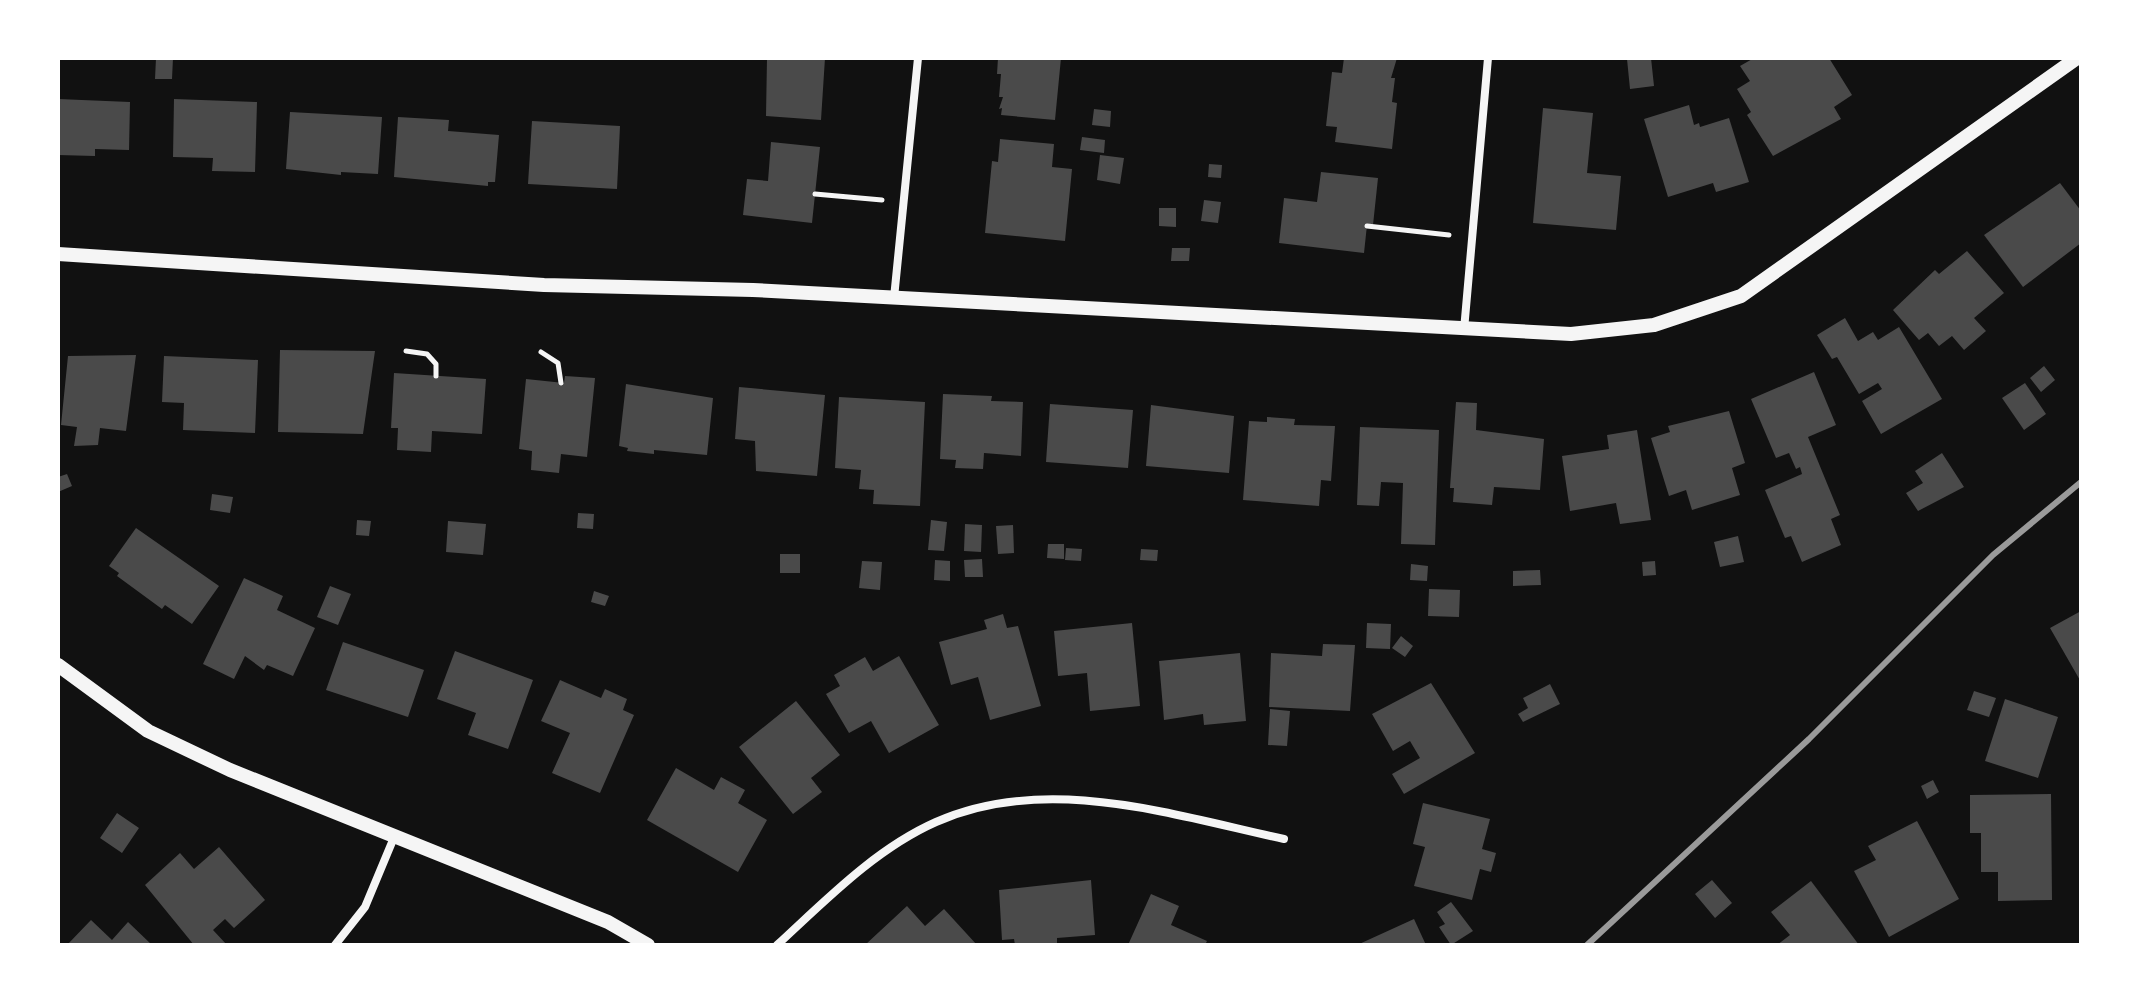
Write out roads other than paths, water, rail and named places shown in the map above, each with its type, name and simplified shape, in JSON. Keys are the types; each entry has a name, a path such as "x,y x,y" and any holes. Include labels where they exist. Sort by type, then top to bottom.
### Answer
{"street":[{"path":"894,298 918,58"},
{"path":"1464,330 1488,58"},
{"path":"58,254 544,285 894,298 1571,334 1654,325 1741,296 2077,58"},
{"path":"58,665 148,731 230,770 396,834 608,922 648,945"},
{"path":"777,945 841,887 892,848 936,822 995,802 1110,801 1284,839"},
{"path":"335,945 365,907 396,834"}],"railway":[{"path":"1587,945 1809,739 1993,555 2081,482"}]}
